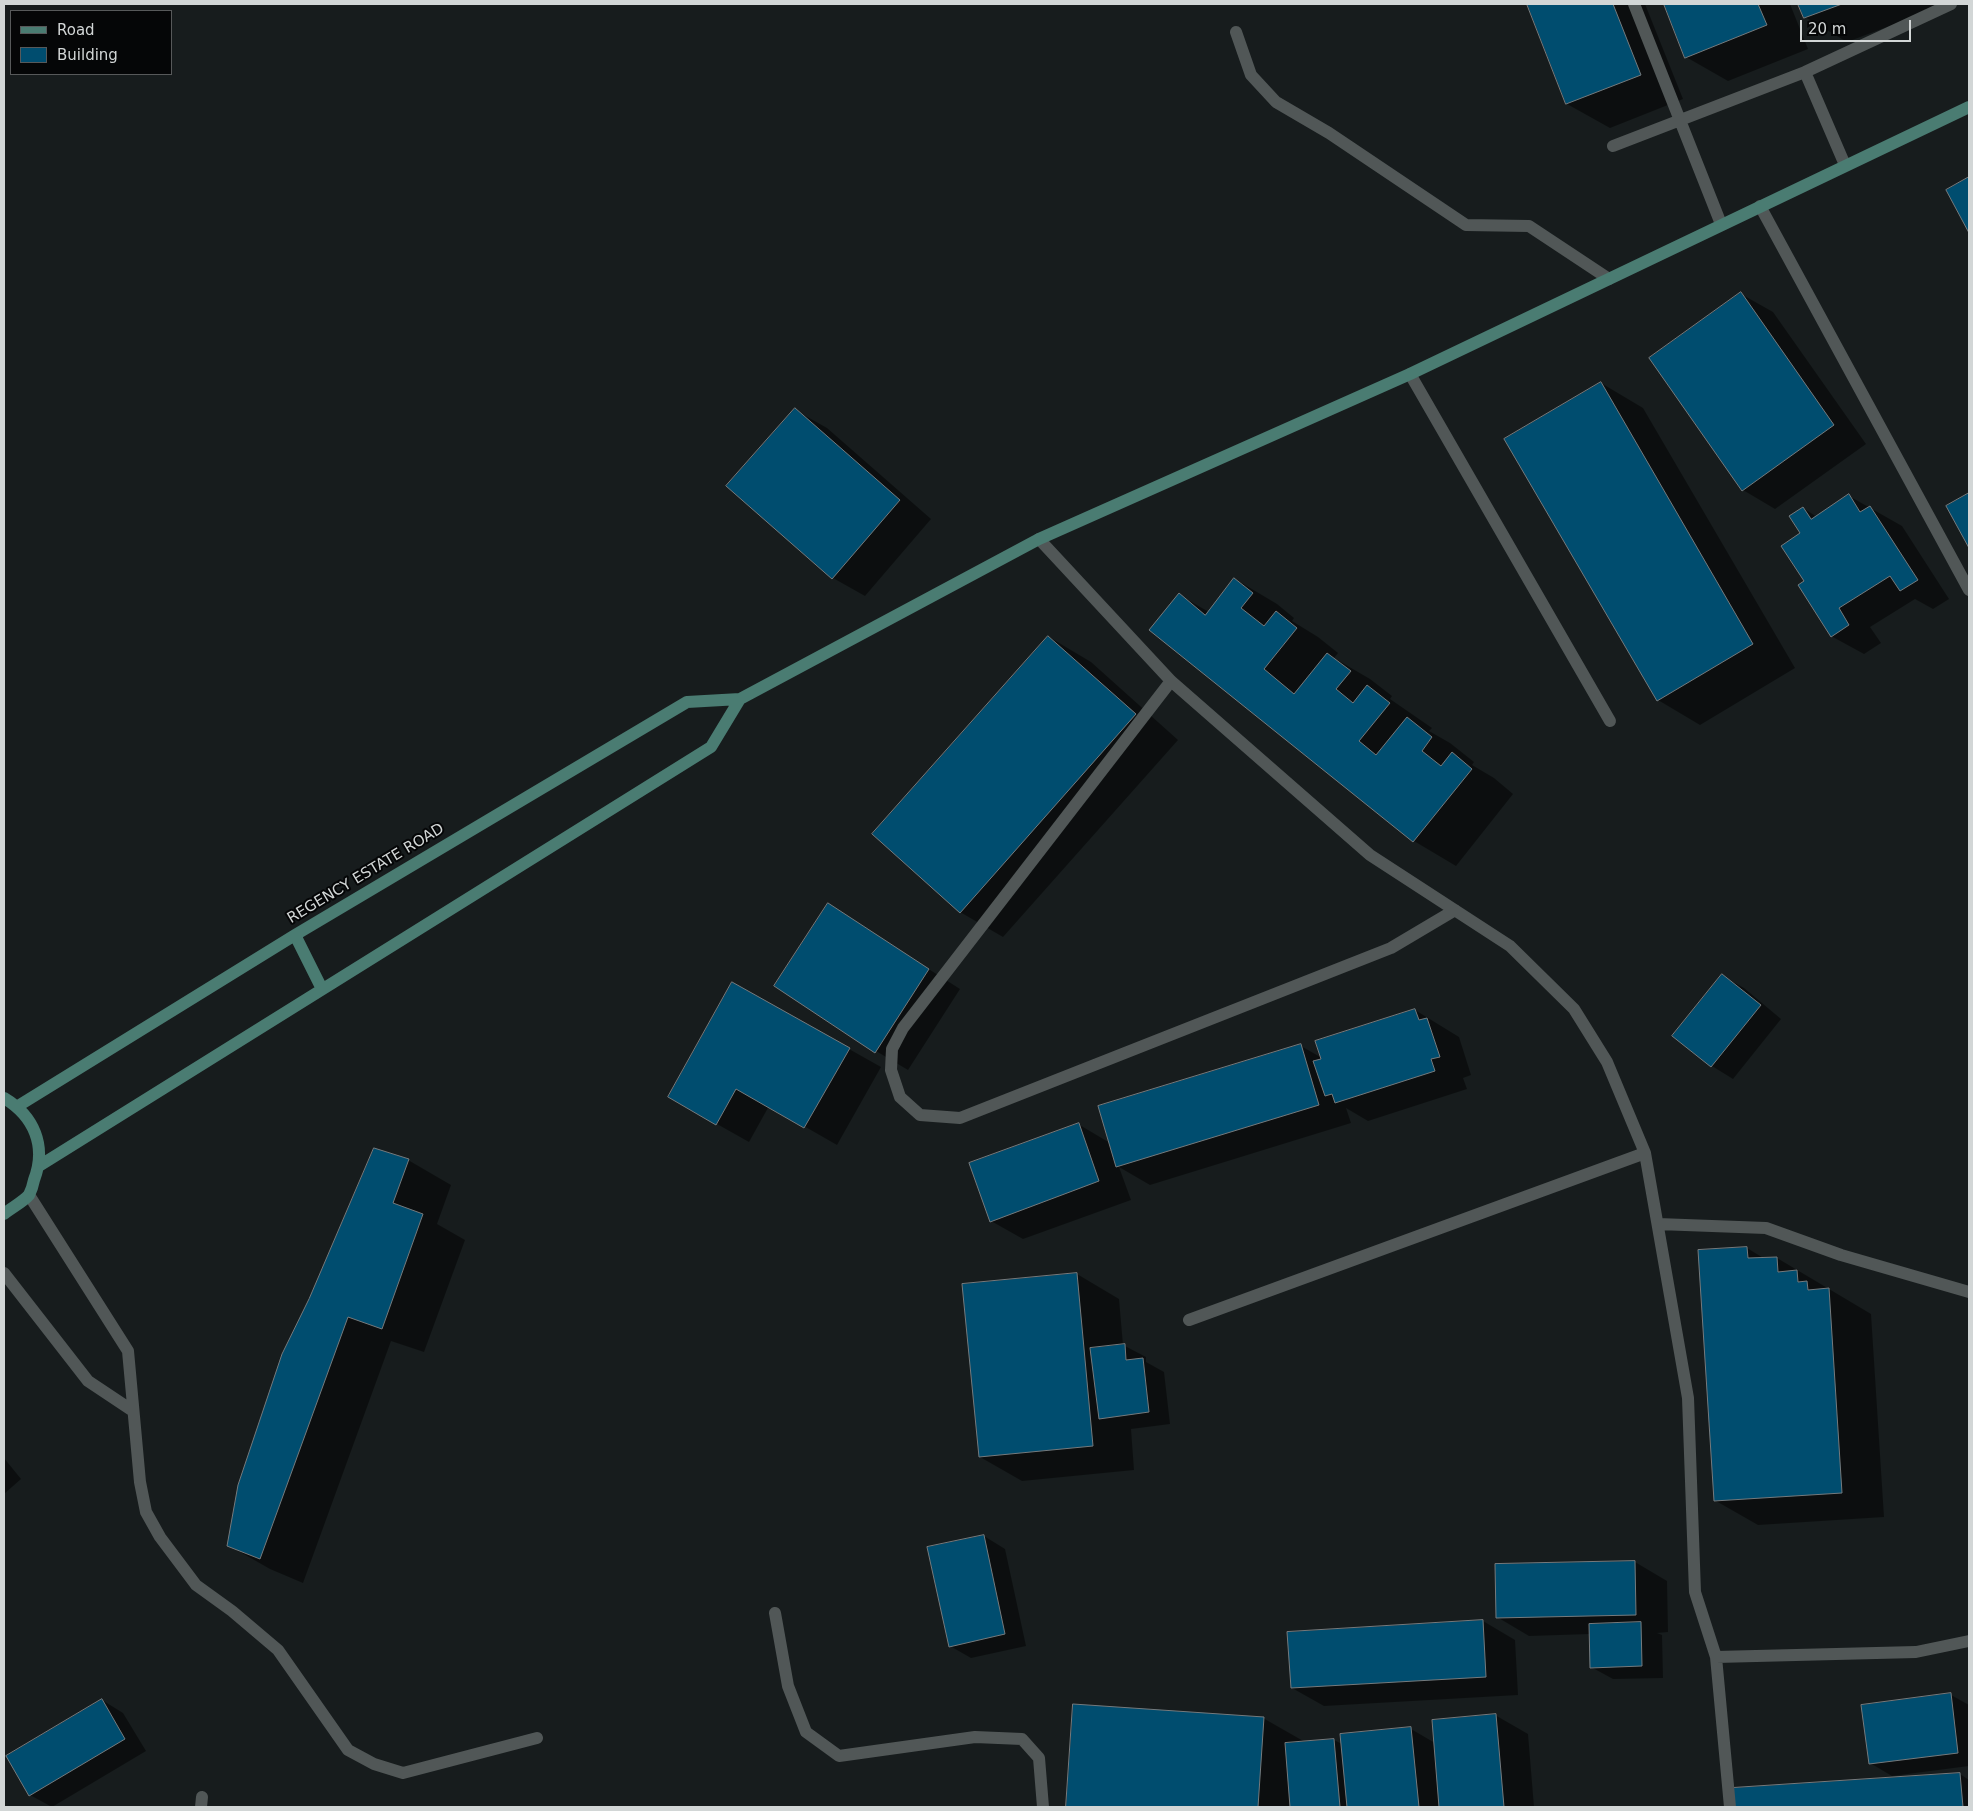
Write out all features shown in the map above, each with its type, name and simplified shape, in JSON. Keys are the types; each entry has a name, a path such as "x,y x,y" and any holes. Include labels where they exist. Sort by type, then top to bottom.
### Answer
{"street":[{"path":"1634,4 1720,224"},
{"path":"1613,146 1805,72 1951,4"},
{"path":"1236,32 1252,75 1276,102 1329,133 1466,224 1529,226 1609,278"},
{"path":"1805,72 1845,165"},
{"path":"39,1166 711,747 740,699 1038,539 1410,374 1720,224 1969,107"},
{"path":"1760,206 1969,590"},
{"path":"1410,374 1610,721"},
{"path":"1038,539 1171,681 1370,855 1510,946 1574,1009 1607,1062 1645,1153 1688,1398 1696,1592 1716,1656 1730,1807"},
{"path":"1171,681 903,1028 892,1049 891,1070 900,1097 920,1115 960,1118 1391,948 1455,910"},
{"name":"REGENCY ESTATE ROAD","path":"18,1106 295,935 688,702 740,699"},
{"path":"295,935 322,989"},
{"path":"4,1098 18,1106 32,1123 39,1144 39,1166 29,1195 4,1214"},
{"path":"1189,1320 1645,1153"},
{"path":"29,1195 128,1351 133,1411 146,1512 160,1537 196,1585 232,1611 278,1650 348,1750 374,1764 403,1773 537,1738"},
{"path":"1658,1224 1766,1228 1841,1255 1969,1292"},
{"path":"4,1273 88,1381 133,1411"},
{"path":"775,1613 788,1686 806,1732 839,1756 975,1737 1022,1739 1039,1758 1043,1807"},
{"path":"1716,1656 1916,1652 1969,1641"}],"building":[{"path":"1527,4 1613,4 1641,75 1566,104"},
{"path":"1664,4 1758,4 1767,25 1685,58"},
{"path":"1798,4 1842,4 1804,18"},
{"path":"1969,177 1969,233 1946,190"},
{"path":"1741,292 1834,425 1742,491 1649,358"},
{"path":"1601,382 1753,644 1657,701 1504,439"},
{"path":"795,408 900,500 832,579 726,486"},
{"path":"1969,493 1969,548 1946,506"},
{"path":"1849,494 1860,512 1870,506 1918,580 1900,591 1890,576 1839,608 1849,625 1831,637 1798,585 1804,581 1781,546 1800,533 1789,516 1803,507 1811,519"},
{"path":"1234,578 1253,593 1241,608 1264,626 1276,611 1297,628 1264,669 1294,694 1327,653 1351,671 1336,689 1353,703 1367,685 1390,703 1359,741 1376,755 1407,717 1432,737 1422,751 1441,766 1452,752 1472,769 1413,842 1149,630 1179,593 1205,615"},
{"path":"1048,636 1136,714 960,913 872,834"},
{"path":"828,903 929,969 875,1053 774,986"},
{"path":"1722,974 1761,1005 1711,1067 1672,1036"},
{"path":"732,982 850,1048 804,1128 736,1089 716,1125 668,1097"},
{"path":"1415,1009 1419,1020 1427,1018 1440,1057 1431,1059 1435,1071 1335,1103 1332,1094 1325,1096 1313,1061 1321,1059 1315,1041"},
{"path":"1301,1044 1319,1105 1116,1167 1098,1106"},
{"path":"1079,1123 1099,1181 990,1222 969,1163"},
{"path":"374,1148 409,1159 393,1203 423,1214 382,1329 348,1317 260,1559 227,1546 238,1485 282,1354 309,1299"},
{"path":"1747,1247 1748,1258 1777,1257 1778,1272 1797,1270 1798,1282 1807,1281 1808,1290 1829,1288 1842,1493 1714,1501 1698,1250"},
{"path":"1077,1273 1093,1446 979,1457 962,1284"},
{"path":"1125,1344 1126,1360 1143,1358 1149,1412 1099,1419 1090,1348"},
{"path":"984,1535 1005,1634 949,1647 927,1547"},
{"path":"1635,1561 1636,1615 1496,1618 1495,1564"},
{"path":"1483,1620 1486,1677 1291,1688 1287,1632"},
{"path":"1641,1622 1642,1666 1590,1668 1589,1624"},
{"path":"1951,1693 1958,1753 1869,1764 1861,1705"},
{"path":"102,1699 125,1739 29,1796 6,1756"},
{"path":"1073,1704 1264,1717 1258,1807 1066,1807"},
{"path":"1496,1714 1504,1807 1439,1807 1432,1720"},
{"path":"1411,1727 1419,1807 1347,1807 1340,1734"},
{"path":"1334,1739 1340,1807 1290,1807 1285,1743"},
{"path":"1960,1773 1963,1807 1734,1807 1732,1788"}]}
